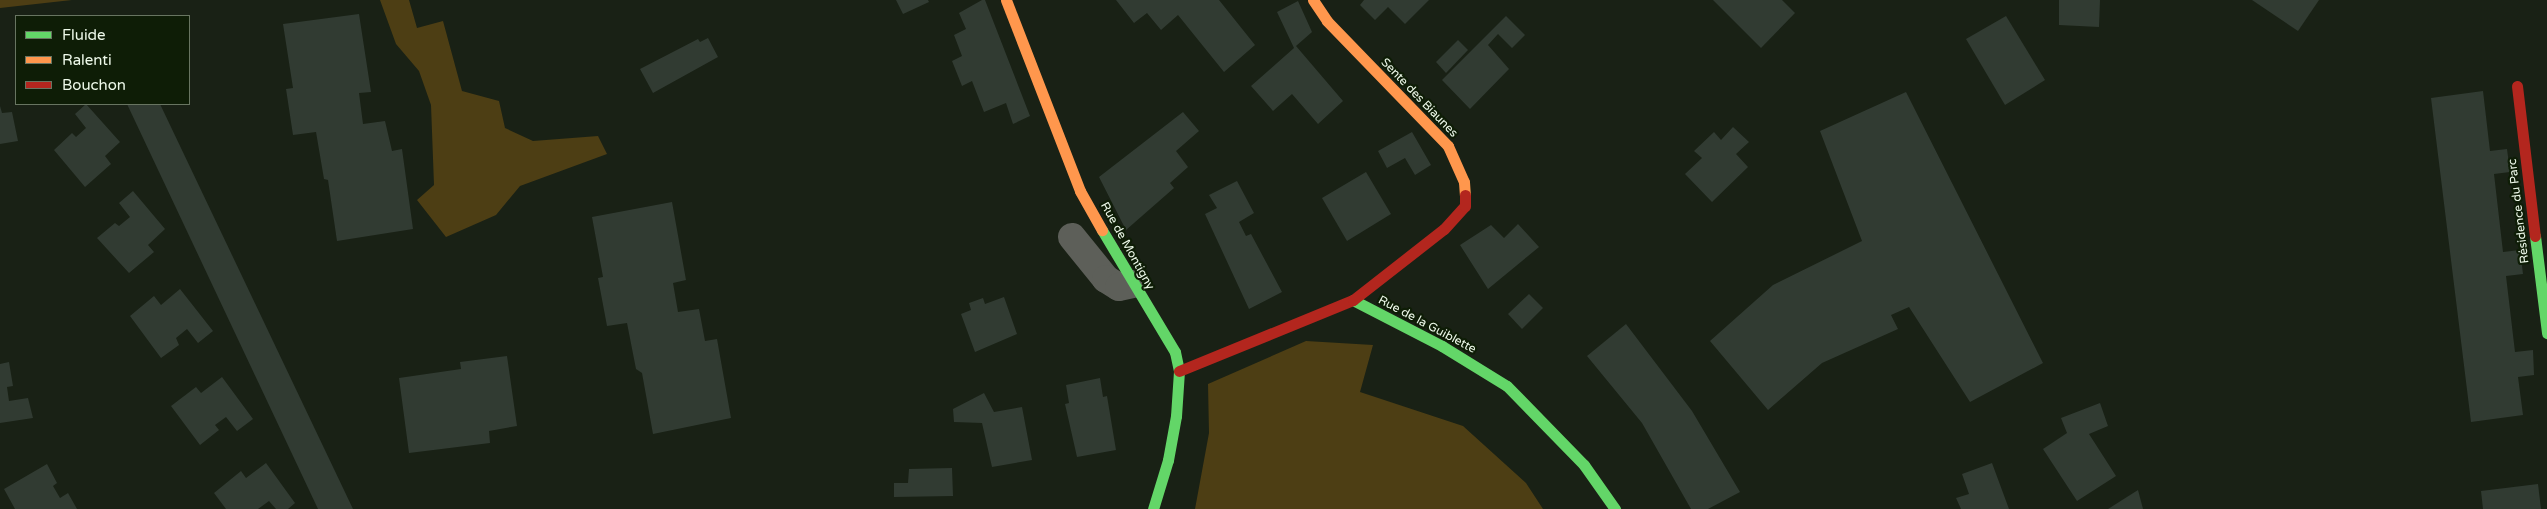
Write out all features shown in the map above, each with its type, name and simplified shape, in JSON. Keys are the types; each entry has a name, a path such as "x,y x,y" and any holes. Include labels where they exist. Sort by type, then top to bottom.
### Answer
{"street":[{"name":"Rue de Montigny","path":"1006,0 1080,191 1133,284 1175,352 1179,371 1176,416 1168,460 1153,509"},
{"name":"Sente des Biaunes","path":"1313,0 1327,21 1448,146 1458,165 1466,192 1465,206 1455,220 1353,300"},
{"name":"Résidence du Parc","path":"2517,86 2547,333"},
{"path":"1072,237 1106,279 1119,286 1133,284"},
{"path":"1179,371 1353,300"},
{"name":"Rue de la Guiblette","path":"1353,300 1442,346 1507,386 1584,465 1615,509"}],"shaded area":[{"path":"0,0 72,0 0,8"},
{"path":"380,0 409,0 417,28 443,21 462,91 499,101 505,128 533,141 598,136 607,154 520,186 496,215 446,237 417,200 434,185 431,105 419,71 396,44"},
{"path":"1306,341 1373,345 1360,392 1463,426 1526,483 1543,509 1195,509 1209,433 1208,384"}],"building":[{"path":"896,0 928,0 929,2 903,14"},
{"path":"985,0 1030,116 1013,124 1006,103 984,112 972,81 962,86 952,61 962,56 954,35 966,29 959,13"},
{"path":"1116,0 1219,0 1255,45 1224,72 1178,15 1161,30 1147,13 1134,23"},
{"path":"1364,0 1429,0 1405,24 1388,7 1375,20 1360,5"},
{"path":"1713,0 1782,0 1795,13 1761,48"},
{"path":"2059,0 2100,0 2099,27 2059,25"},
{"path":"2252,0 2319,0 2298,31"},
{"path":"1298,1 1312,32 1296,46 1343,101 1318,124 1292,94 1273,111 1251,86 1294,48 1277,12"},
{"path":"359,14 371,92 359,93 363,124 385,121 392,151 402,149 413,229 337,241 328,180 324,179 316,132 293,135 286,89 293,88 283,24"},
{"path":"1506,16 1525,35 1512,48 1498,34 1488,45 1509,69 1470,109 1442,80"},
{"path":"2006,16 2045,80 2005,105 1966,39"},
{"path":"708,38 718,57 653,93 640,69 698,39 700,42"},
{"path":"1458,40 1468,50 1446,73 1436,62"},
{"path":"2483,91 2490,151 2507,149 2510,172 2494,174 2503,252 2520,250 2523,274 2506,276 2515,352 2533,350 2534,375 2518,377 2523,415 2471,422 2431,98"},
{"path":"1906,92 2043,363 1970,402 1909,307 1891,315 1898,329 1822,363 1768,410 1710,341 1773,285 1862,241 1820,131"},
{"path":"87,105 120,142 105,156 111,164 85,187 54,150 72,133 76,137 86,128 75,114"},
{"path":"127,105 160,105 353,509 318,509"},
{"path":"0,106 2,113 12,112 18,141 0,144"},
{"path":"1183,112 1199,131 1176,151 1188,167 1170,183 1174,188 1126,230 1099,177"},
{"path":"1733,127 1749,142 1736,154 1748,167 1712,202 1685,174 1702,158 1694,151 1714,132 1721,140"},
{"path":"1412,132 1431,165 1415,175 1405,158 1387,168 1378,151"},
{"path":"1366,172 1391,214 1347,241 1322,198"},
{"path":"1237,181 1254,213 1239,222 1246,236 1251,234 1282,292 1249,309 1205,214 1217,208 1209,195"},
{"path":"133,191 165,229 148,245 154,252 129,273 97,238 115,223 119,226 130,217 119,203"},
{"path":"672,202 686,280 673,283 678,312 699,309 705,341 717,339 731,418 653,434 642,373 636,369 627,323 607,326 598,278 603,277 592,217"},
{"path":"1518,224 1539,247 1488,289 1460,245 1491,225 1504,238"},
{"path":"180,289 213,331 198,343 187,329 176,338 179,345 161,358 130,316 154,296 161,305"},
{"path":"1529,294 1543,308 1522,329 1508,314"},
{"path":"1004,297 1017,334 975,352 961,314 971,310 969,303 983,298 985,304"},
{"path":"1626,324 1692,411 1740,492 1708,509 1691,509 1642,423 1587,356"},
{"path":"507,356 517,426 489,431 490,443 409,453 399,378 461,369 460,362"},
{"path":"9,362 13,386 7,387 9,401 28,398 33,418 0,423 0,364"},
{"path":"222,377 253,419 237,431 226,417 215,425 219,430 200,445 171,406 196,387 201,393"},
{"path":"1100,378 1103,397 1107,396 1116,450 1077,457 1065,404 1069,403 1066,385"},
{"path":"984,393 994,412 1022,407 1032,460 992,467 982,423 954,422 953,409"},
{"path":"2100,403 2108,426 2089,434 2116,476 2077,501 2043,449 2067,433 2061,418"},
{"path":"266,463 295,503 288,509 276,509 269,501 258,509 226,509 214,493 241,471 246,478"},
{"path":"1992,463 2009,509 1961,509 1956,498 1969,494 1962,474"},
{"path":"47,464 57,483 53,486 60,498 68,493 77,509 15,509 4,489"},
{"path":"952,468 953,496 894,497 894,483 908,483 909,469"},
{"path":"2538,484 2541,509 2483,509 2481,491"},
{"path":"2138,490 2143,509 2108,509"}],"traffic: fast":[{"path":"1102,230 1175,352 1179,371 1176,416 1168,460 1153,509"},
{"path":"2535,236 2547,333"},
{"path":"1353,300 1442,346 1507,386 1584,465 1615,509"}],"traffic: slow":[{"path":"1006,0 1080,191 1102,230"},
{"path":"1313,0 1327,21 1448,146 1464,182 1465,195"}],"traffic: jam":[{"path":"2517,86 2535,236"},
{"path":"1179,371 1353,300 1444,229 1465,206 1465,195"}]}
